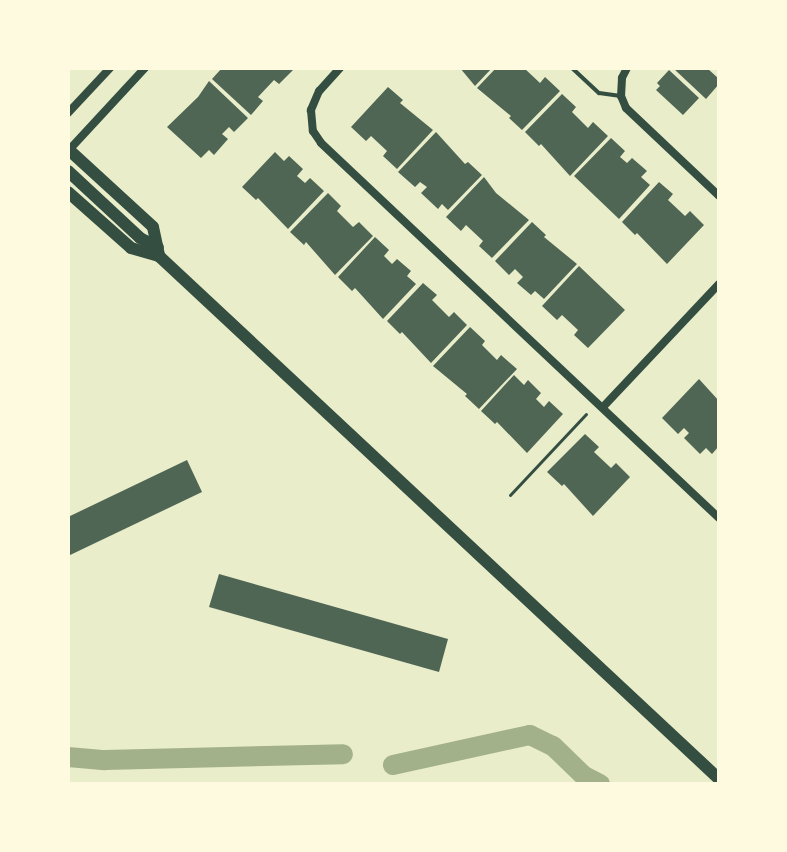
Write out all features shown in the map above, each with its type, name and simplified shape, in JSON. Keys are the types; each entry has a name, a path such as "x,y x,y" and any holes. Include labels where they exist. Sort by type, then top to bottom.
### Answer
{"main road":[{"path":"68,150 153,227 159,251"},
{"path":"68,171 140,238 159,251 719,779"},
{"path":"68,192 131,248 159,251"}],"street":[{"path":"68,113 110,68"},
{"path":"68,150 145,68"},
{"path":"340,68 319,91 311,110 313,131 321,143 719,518"},
{"path":"627,68 621,96 626,108 719,196"},
{"path":"603,407 719,284"}],"lane":[{"path":"572,68 599,93 621,96"}],"path":[{"path":"510,495 591,408"}],"building":[{"path":"222,68 293,70 279,84 274,80 258,97 263,101 251,115 212,79"},
{"path":"460,68 492,68 475,86"},
{"path":"496,68 524,68 540,83 545,77 560,91 522,130 509,118 511,116 477,88"},
{"path":"673,68 707,68 719,79 719,84 706,99"},
{"path":"669,70 699,98 683,115 656,90 660,86 657,83"},
{"path":"209,81 248,118 234,132 229,127 222,134 228,139 214,155 209,150 201,158 167,127 198,97"},
{"path":"388,87 403,100 400,103 433,130 397,169 383,156 387,151 371,136 366,141 351,127"},
{"path":"562,94 576,107 572,112 588,128 593,122 608,136 570,176 541,144 539,146 525,132"},
{"path":"436,132 465,164 468,162 482,175 448,210 442,204 438,209 421,193 427,187 420,182 415,187 398,172"},
{"path":"611,138 625,151 620,157 627,163 632,158 647,171 641,177 650,185 619,219 574,176"},
{"path":"275,152 284,161 289,156 303,169 297,176 305,183 310,178 324,191 288,229 258,198 256,200 242,187"},
{"path":"484,177 496,193 529,220 492,258 479,246 483,241 466,225 461,231 446,217"},
{"path":"659,182 673,194 668,200 685,216 690,211 704,225 667,264 622,222"},
{"path":"328,193 341,206 337,211 353,227 359,222 373,236 335,275 306,242 304,245 290,232"},
{"path":"532,222 546,235 544,237 577,264 544,299 535,291 531,295 517,283 523,277 515,269 509,275 495,261"},
{"path":"375,237 389,250 384,256 392,264 397,259 411,271 407,276 416,284 383,319 355,288 352,291 338,277"},
{"path":"579,266 625,310 588,348 574,335 578,330 562,315 557,320 542,306"},
{"path":"423,283 437,295 432,300 449,317 454,312 467,325 431,363 402,332 400,334 387,321"},
{"path":"470,327 485,341 482,345 497,360 501,355 517,369 479,409 465,396 467,394 433,366"},
{"path":"514,375 524,385 528,380 541,393 536,399 544,407 549,401 563,414 527,453 497,422 495,424 481,411"},
{"path":"699,379 719,401 719,446 712,454 706,448 700,454 684,438 689,433 684,428 678,434 662,418"},
{"path":"585,434 599,447 594,452 611,468 616,463 630,477 593,516 564,484 562,486 547,472"},
{"path":"187,460 202,492 68,556 68,517"},
{"path":"219,574 448,639 439,672 209,607"}],"waterway":[{"path":"393,765 530,735 553,746 584,776 600,784"},
{"path":"68,757 105,760 343,754"}]}
